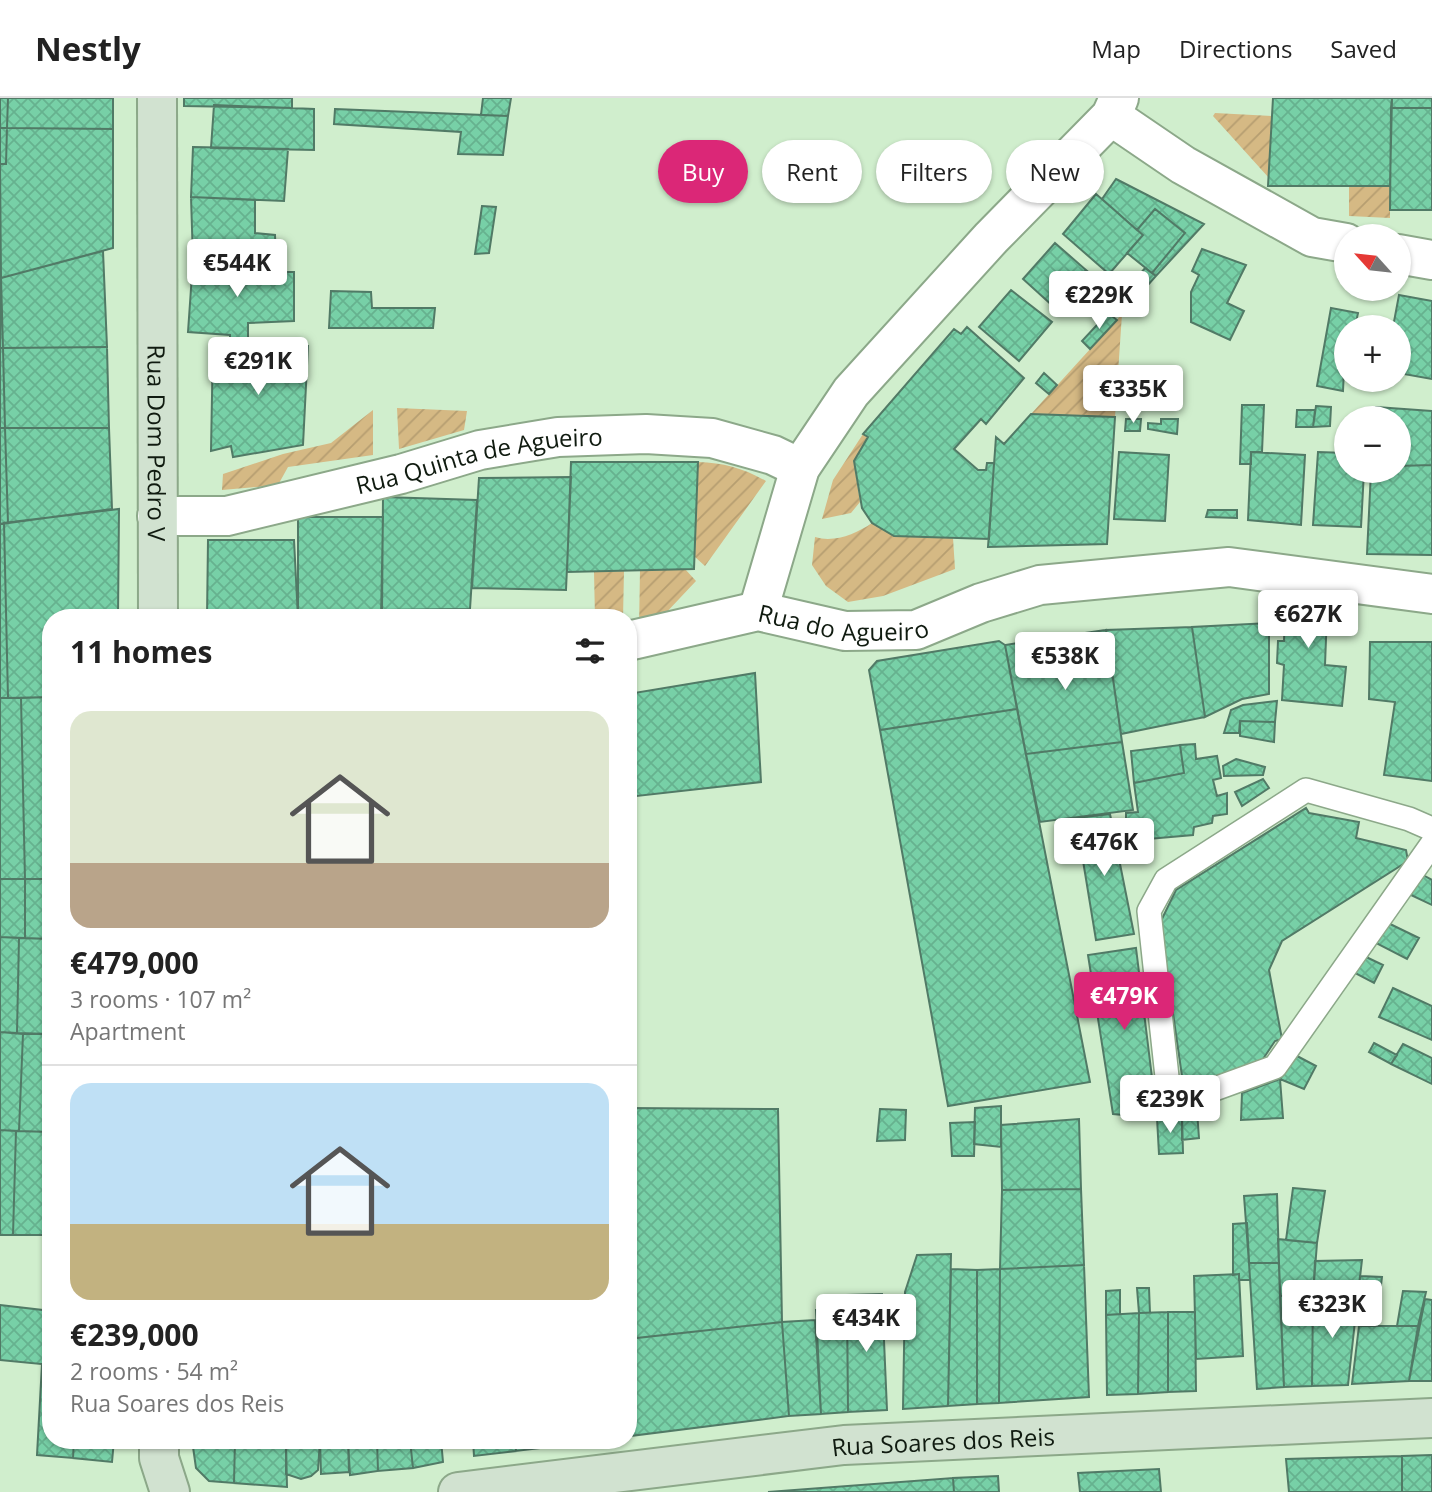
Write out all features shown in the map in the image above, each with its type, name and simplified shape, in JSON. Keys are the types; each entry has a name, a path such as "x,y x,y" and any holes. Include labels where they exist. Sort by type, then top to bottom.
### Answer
{"main road":[{"name":"Rua Dom Pedro V","path":"157,98 158,609"},
{"name":"Rua Soares dos Reis","path":"458,1492 844,1445 1432,1418"},
{"path":"159,1449 159,1458 170,1492"}],"street":[{"path":"1115,107 1183,165 1312,237 1334,241"},
{"name":"Rua do Agueiro","path":"1115,107 851,392 800,468 758,611 845,631 916,630 981,603 1040,585 1228,567 1432,594"},
{"path":"1411,256 1432,260"},
{"name":"Rua Quinta de Agueiro","path":"157,516 227,516 401,474 480,450 558,437 646,434 712,438 773,455 800,468"},
{"path":"637,639 758,611"}],"lane":[{"path":"1432,829 1409,819 1306,790 1166,880 1149,911 1168,1086 1187,1099 1275,1067 1432,844"}],"shaded area":[{"path":"1215,113 1272,116 1269,178 1213,116"},
{"path":"1349,186 1390,186 1390,218 1349,216"},
{"path":"1122,314 1115,417 1031,414"},
{"path":"397,408 467,411 464,430 399,449"},
{"path":"373,410 373,455 288,467 278,485 222,490 223,474 283,454 331,443"},
{"path":"863,434 868,437 854,462 860,502 851,513 822,519 833,480"},
{"path":"698,462 733,467 766,481 705,566 695,557"},
{"path":"872,523 894,536 953,538 955,569 883,596 848,602 826,586 812,565 815,537 830,539 845,536"},
{"path":"685,569 696,581 663,616 639,628 640,570"},
{"path":"624,571 623,609 595,609 594,572"}],"building":[{"path":"0,98 8,98 7,128 0,128"},
{"path":"8,98 113,98 113,129 7,128"},
{"path":"184,98 292,98 292,108 184,106"},
{"path":"483,98 511,98 508,116 481,115"},
{"path":"1273,98 1392,98 1390,186 1268,186"},
{"path":"1392,98 1432,98 1432,108 1391,108"},
{"path":"214,105 314,109 314,150 211,148"},
{"path":"1391,108 1432,108 1432,210 1390,210"},
{"path":"335,109 508,116 503,155 458,154 461,132 334,124"},
{"path":"0,128 7,128 6,164 0,164"},
{"path":"7,128 113,129 113,248 1,278 0,164 6,164"},
{"path":"193,147 288,149 284,201 191,197"},
{"path":"1116,179 1204,224 1156,276 1152,273 1185,233 1155,209 1137,230 1104,201 1104,196"},
{"path":"191,197 255,200 255,233 275,235 276,259 193,260"},
{"path":"1104,201 1143,235 1109,274 1063,234 1089,203"},
{"path":"482,206 496,207 489,253 475,254"},
{"path":"1155,209 1185,233 1152,273 1127,253 1143,235 1137,230"},
{"path":"1055,243 1086,270 1054,307 1023,279"},
{"path":"1202,249 1246,265 1227,303 1244,311 1230,340 1191,322 1191,292 1199,275 1192,271"},
{"path":"103,251 107,347 3,348 1,278"},
{"path":"230,259 231,272 294,272 294,321 248,323 248,343 230,343 230,335 188,332 193,260"},
{"path":"1145,268 1156,276 1132,303 1122,295"},
{"path":"1086,270 1098,280 1076,304 1072,301 1062,313 1054,307"},
{"path":"1,278 3,348 0,348"},
{"path":"1011,290 1052,322 1019,361 979,327"},
{"path":"331,291 371,292 372,308 435,308 433,328 329,328"},
{"path":"1411,297 1432,301 1432,379 1411,375 1411,315 1395,315 1398,301 1411,301"},
{"path":"1331,308 1358,313 1334,315 1334,389 1317,386"},
{"path":"1108,313 1117,320 1090,349 1082,341"},
{"path":"967,327 1024,378 986,424 981,419 954,449 978,470 986,470 987,463 994,463 989,539 894,536 872,523 862,508 854,461 868,437 863,434 954,329 961,334"},
{"path":"213,342 308,346 303,445 233,457 231,446 211,451"},
{"path":"107,347 109,428 5,428 3,348"},
{"path":"0,348 3,348 5,428 0,428"},
{"path":"1044,373 1057,385 1049,394 1036,383"},
{"path":"1242,405 1264,405 1262,452 1251,452 1251,464 1240,464"},
{"path":"1316,406 1331,407 1330,426 1313,427"},
{"path":"1297,410 1315,410 1313,427 1296,427"},
{"path":"1411,410 1432,411 1432,465 1411,466"},
{"path":"1031,414 1115,417 1107,544 988,547 996,437 1004,444"},
{"path":"1126,419 1141,419 1140,431 1125,431"},
{"path":"1161,419 1178,419 1177,434 1148,429 1148,423 1161,424"},
{"path":"0,428 5,428 8,523 0,524"},
{"path":"5,428 109,428 112,509 8,523"},
{"path":"1119,452 1169,455 1165,521 1114,519"},
{"path":"1251,452 1305,455 1301,525 1248,520"},
{"path":"1318,452 1334,453 1334,483 1363,483 1361,527 1313,525"},
{"path":"571,462 698,462 694,569 567,572"},
{"path":"1432,465 1432,555 1367,554 1370,483 1411,483 1411,466"},
{"path":"571,477 566,590 472,588 479,478"},
{"path":"383,497 477,500 470,609 382,609"},
{"path":"119,509 118,609 42,609 42,697 8,698 4,523"},
{"path":"1208,510 1237,510 1237,518 1206,517"},
{"path":"298,517 383,517 381,609 298,609"},
{"path":"4,523 8,698 0,698 0,524"},
{"path":"208,540 294,540 298,609 207,609"},
{"path":"1286,586 1328,587 1325,665 1346,667 1342,706 1282,700 1284,665 1277,663 1278,641 1284,641"},
{"path":"1269,623 1269,694 1242,699 1205,717 1192,627"},
{"path":"1192,627 1205,717 1121,734 1106,630"},
{"path":"1106,630 1122,742 1026,754 1005,645"},
{"path":"999,641 1005,645 1017,709 880,730 869,670 877,661"},
{"path":"1370,642 1432,642 1432,781 1384,775 1395,702 1369,699"},
{"path":"755,673 761,782 637,796 637,693"},
{"path":"42,697 42,879 25,879 21,698"},
{"path":"0,698 21,698 25,879 0,879"},
{"path":"1277,701 1275,722 1240,721 1239,733 1224,733 1231,710 1243,705"},
{"path":"1017,709 1090,1082 948,1106 880,730"},
{"path":"1240,721 1275,722 1274,742 1240,736"},
{"path":"1122,742 1133,810 1040,822 1026,754"},
{"path":"1195,744 1196,759 1217,756 1221,778 1213,780 1217,796 1227,793 1227,814 1213,816 1212,823 1194,827 1193,835 1126,841 1126,813 1138,812 1134,783 1184,773 1180,745"},
{"path":"1180,745 1184,773 1134,783 1131,751"},
{"path":"1236,759 1265,767 1263,775 1224,776 1223,766"},
{"path":"1263,779 1269,788 1242,806 1235,792"},
{"path":"1306,808 1309,813 1359,822 1356,838 1406,850 1408,861 1282,941 1269,970 1282,1039 1275,1041 1263,1059 1262,1068 1184,1090 1160,923 1176,890"},
{"path":"1110,814 1134,934 1096,940 1076,818"},
{"path":"1423,875 1432,880 1432,905 1409,894"},
{"path":"0,879 25,879 25,938 0,937"},
{"path":"25,879 42,879 42,939 25,938"},
{"path":"1388,923 1419,938 1407,959 1374,942"},
{"path":"0,937 19,938 17,1033 0,1032"},
{"path":"19,938 42,939 42,1034 17,1033"},
{"path":"1136,948 1157,1118 1113,1114 1088,955"},
{"path":"1364,956 1383,965 1374,983 1353,972"},
{"path":"1393,988 1432,1006 1432,1040 1379,1017"},
{"path":"0,1032 23,1034 19,1131 0,1130"},
{"path":"23,1034 42,1034 42,1132 19,1131"},
{"path":"1374,1043 1397,1055 1391,1064 1369,1052"},
{"path":"1403,1044 1432,1058 1432,1084 1391,1064"},
{"path":"1297,1056 1316,1066 1304,1089 1280,1079"},
{"path":"1280,1079 1283,1118 1241,1120 1242,1093"},
{"path":"1001,1106 1001,1147 974,1144 975,1108"},
{"path":"637,1108 778,1109 782,1322 637,1338"},
{"path":"880,1109 906,1110 905,1140 877,1141"},
{"path":"1197,1111 1199,1138 1182,1140 1182,1115"},
{"path":"1182,1115 1183,1153 1159,1154 1157,1118"},
{"path":"1079,1119 1081,1189 1002,1190 1001,1125"},
{"path":"975,1122 974,1156 952,1156 950,1123"},
{"path":"0,1130 16,1131 13,1235 0,1235"},
{"path":"16,1131 42,1132 42,1235 13,1235"},
{"path":"1293,1188 1325,1191 1317,1243 1286,1240"},
{"path":"1081,1189 1084,1265 1000,1269 1002,1190"},
{"path":"1277,1194 1279,1263 1249,1263 1244,1196"},
{"path":"1247,1223 1250,1280 1239,1280 1239,1274 1233,1275 1233,1224"},
{"path":"1278,1239 1317,1243 1313,1295 1280,1296"},
{"path":"951,1254 948,1406 903,1409 905,1292 917,1255"},
{"path":"1362,1260 1357,1303 1335,1294 1313,1298 1315,1261"},
{"path":"1249,1263 1279,1263 1284,1387 1257,1389"},
{"path":"1084,1265 1089,1397 999,1403 1000,1269"},
{"path":"951,1269 977,1270 977,1404 948,1406"},
{"path":"1000,1269 999,1403 977,1404 977,1270"},
{"path":"1239,1274 1243,1356 1196,1359 1194,1276"},
{"path":"1360,1276 1382,1277 1376,1326 1355,1325"},
{"path":"1137,1288 1149,1288 1150,1313 1139,1313"},
{"path":"1120,1290 1120,1314 1106,1315 1106,1291"},
{"path":"1403,1291 1426,1292 1418,1326 1397,1326"},
{"path":"882,1294 887,1410 848,1412 847,1295"},
{"path":"1335,1294 1357,1303 1348,1385 1312,1386 1313,1298"},
{"path":"1313,1295 1312,1386 1284,1387 1280,1296"},
{"path":"1425,1299 1432,1300 1432,1381 1409,1381"},
{"path":"0,1305 42,1310 42,1364 0,1360"},
{"path":"847,1309 848,1412 821,1414 816,1310"},
{"path":"1168,1312 1168,1392 1138,1394 1139,1313"},
{"path":"1168,1312 1195,1312 1196,1391 1168,1392"},
{"path":"1139,1313 1138,1394 1107,1395 1106,1315"},
{"path":"815,1320 821,1414 789,1416 782,1322"},
{"path":"782,1322 789,1416 637,1435 637,1338"},
{"path":"1359,1326 1418,1326 1409,1381 1352,1384"},
{"path":"42,1364 42,1449 74,1449 73,1458 37,1455"},
{"path":"74,1449 113,1449 112,1462 73,1458"},
{"path":"193,1449 235,1449 234,1483 209,1481 196,1468"},
{"path":"235,1449 286,1449 287,1487 234,1483"},
{"path":"286,1449 319,1449 318,1470 311,1476 301,1479 286,1474"},
{"path":"320,1449 348,1449 349,1472 321,1474"},
{"path":"349,1449 377,1449 378,1471 350,1475"},
{"path":"377,1449 411,1449 413,1468 378,1471"},
{"path":"411,1449 442,1449 443,1462 413,1468"},
{"path":"474,1449 516,1449 516,1451 474,1456"},
{"path":"1432,1455 1432,1492 1402,1492 1402,1456"},
{"path":"1402,1456 1402,1492 1289,1492 1286,1459"},
{"path":"1159,1469 1161,1492 1080,1492 1078,1473"},
{"path":"998,1476 999,1492 954,1492 953,1478"},
{"path":"953,1478 954,1492 768,1492"}]}
